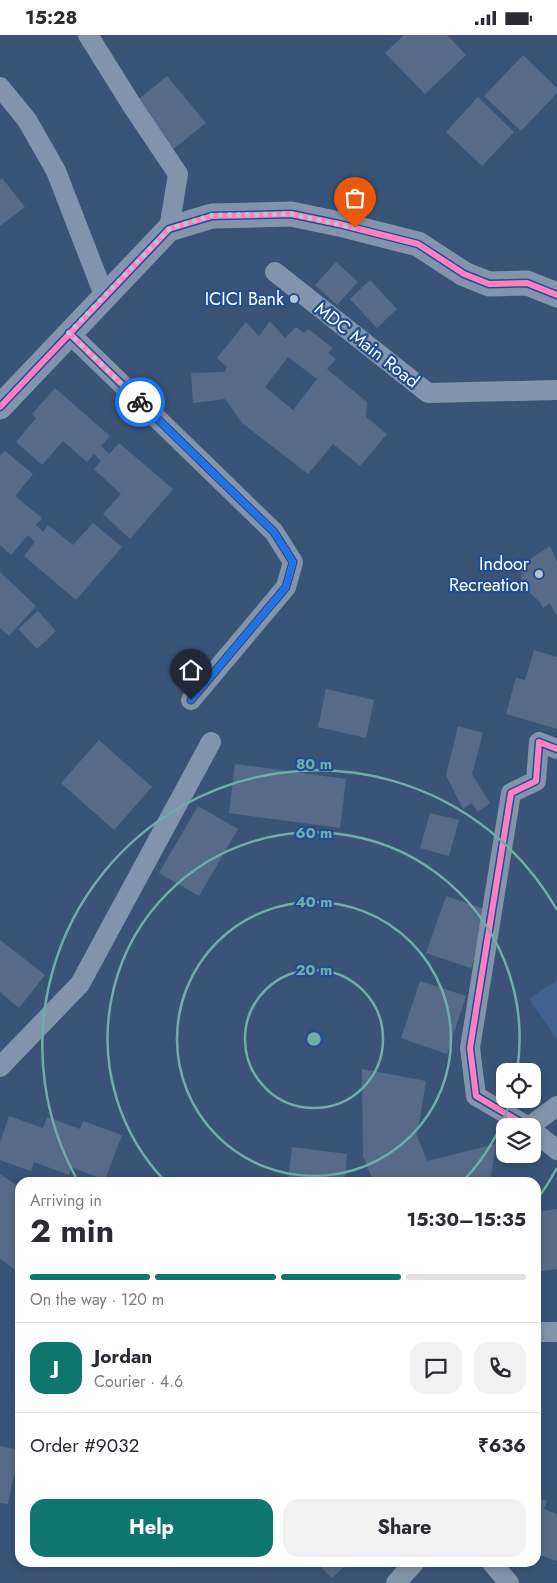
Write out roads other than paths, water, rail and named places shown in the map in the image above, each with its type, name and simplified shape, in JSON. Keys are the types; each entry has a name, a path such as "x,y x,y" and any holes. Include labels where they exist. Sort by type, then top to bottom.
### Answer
{"street":[{"path":"88,35 133,107 178,173 169,229"},
{"path":"0,87 27,120 56,171 104,295"},
{"path":"0,407 104,295 169,229 212,215 291,214 418,244 464,274 489,284 526,283 557,295"},
{"name":"MDC Main Road","path":"275,272 428,393 557,390"},
{"path":"69,333 274,532 293,562 286,587 191,700"},
{"path":"0,1067 80,984 211,742"},
{"path":"515,1118 476,1096 470,1048 511,793 536,781 539,742 557,749"},
{"path":"540,1118 557,1106"},
{"path":"541,1137 557,1150"},
{"path":"541,1332 557,1332"},
{"path":"396,1583 410,1567"},
{"path":"495,1567 509,1583"}],"water":[{"path":"557,980 557,1037 556,1038 529,999"}],"place":[{"name":"ICICI Bank","path":"294,299"},
{"name":"Indoor Recreation","path":"539,574"}]}
